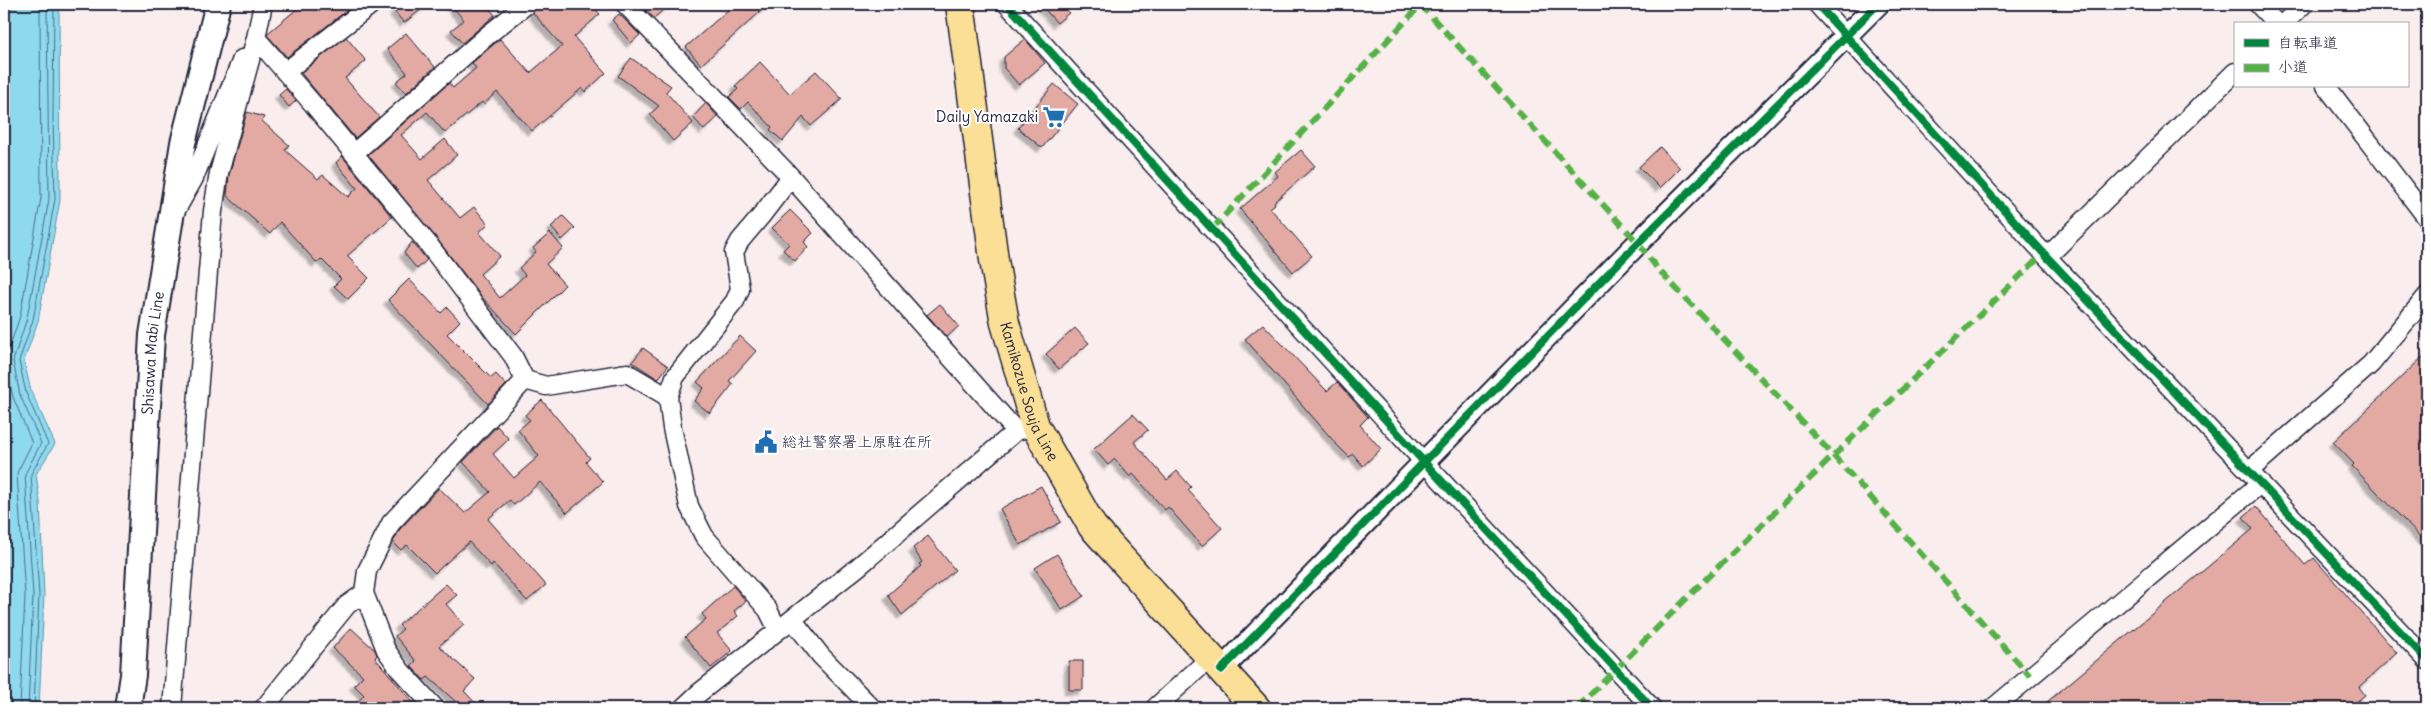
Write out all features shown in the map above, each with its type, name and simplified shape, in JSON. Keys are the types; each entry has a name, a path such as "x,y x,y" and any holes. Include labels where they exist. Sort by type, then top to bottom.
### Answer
{"main road":[{"name":"Shisawa Mabi Line","path":"128,708 133,665 152,335 182,143 218,4"},
{"name":"Kamikozue Souja Line","path":"960,4 994,260 1026,428 1092,526 1256,708"}],"street":[{"path":"172,708 213,211 219,173 256,38 263,4"},
{"path":"285,72 372,4"},
{"path":"354,153 489,34 527,4"},
{"path":"625,4 791,176 1026,428 699,693 683,708"},
{"path":"1009,4 1424,462 1652,708"},
{"path":"1816,4 2047,256 2427,660"},
{"path":"1155,708 1216,664 1424,462 1638,243 1878,4"},
{"path":"2258,4 2275,22"},
{"path":"2285,22 2304,4"},
{"path":"169,223 194,178 242,59 256,38"},
{"path":"256,38 354,153 484,318 513,356 524,380"},
{"path":"2047,256 2234,73"},
{"path":"2328,88 2427,218"},
{"path":"791,176 740,241 734,252 740,288 735,301 675,377 668,397 672,428 689,506 704,536 762,602 821,656 872,708"},
{"path":"1992,708 2255,477 2372,364 2427,296"},
{"path":"524,380 546,386 627,373 668,397"},
{"path":"436,708 401,671 386,650 364,594 367,571 391,523 524,380"},
{"path":"264,708 347,605 364,594"}],"water":[{"path":"4,4 59,4 60,200 38,321 24,361 31,391 55,444 36,474 40,502 44,595 39,708 4,708"}],"building":[{"path":"303,4 355,4 287,57 267,35"},
{"path":"402,4 428,4 404,23 394,11"},
{"path":"450,4 485,4 495,15 462,43 451,30 464,20"},
{"path":"537,4 590,4 600,14 574,37 606,73 585,92 582,88 532,131 497,92 445,133 427,112 401,135 422,159 445,139 457,155 428,180 460,218 474,207 488,224 479,232 500,256 480,274 500,298 525,275 519,268 536,252 533,248 550,233 563,248 546,264 565,285 516,334 481,296 368,155 449,83 453,88 476,68 472,63 500,39 530,73 562,46 533,13"},
{"path":"639,4 670,4 654,18"},
{"path":"735,4 769,4 701,65 686,47"},
{"path":"1040,4 1061,4 1069,13 1057,23"},
{"path":"619,14 640,35 631,43 612,20"},
{"path":"406,33 435,67 406,93 396,82 407,73 387,49"},
{"path":"346,37 366,61 345,78 379,117 355,138 301,73"},
{"path":"1025,39 1045,63 1019,85 1004,68 1004,57"},
{"path":"631,58 671,86 666,92 693,123 673,141 650,114 659,106 618,76"},
{"path":"760,62 790,94 816,71 842,99 811,126 803,117 783,141 770,130 772,127 748,102 741,109 729,97 738,89 735,86"},
{"path":"1054,84 1078,104 1042,148 1018,128"},
{"path":"286,89 296,101 289,107 279,95"},
{"path":"706,103 718,117 704,130 693,117"},
{"path":"247,112 264,117 262,121 289,145 285,150 318,179 323,175 348,197 357,188 336,163 342,156 392,217 347,256 369,278 348,299 334,286 341,279 321,259 317,263 280,222 270,234 227,196 229,175"},
{"path":"1660,147 1680,168 1660,188 1639,167"},
{"path":"1301,150 1315,166 1274,202 1275,204 1270,208 1312,256 1293,272 1240,209 1278,176 1275,172"},
{"path":"790,210 813,233 804,242 808,247 795,261 783,250 789,244 772,228"},
{"path":"563,216 575,228 562,240 551,227"},
{"path":"412,242 427,260 417,269 404,253"},
{"path":"409,279 441,313 447,307 460,321 447,334 491,378 496,374 506,385 488,404 388,300"},
{"path":"940,304 959,326 947,337 927,315"},
{"path":"1263,324 1327,391 1337,382 1368,417 1360,425 1381,449 1363,466 1353,454 1349,457 1337,445 1245,339"},
{"path":"1075,328 1089,343 1059,369 1046,354"},
{"path":"740,336 756,351 729,381 733,384 710,413 694,401 704,388 697,382"},
{"path":"643,348 668,366 658,379 632,362"},
{"path":"2427,353 2427,544 2352,466 2354,464 2333,442"},
{"path":"542,400 590,458 586,462 603,482 567,513 540,482 514,505 510,500 488,519 546,585 527,601 493,563 491,566 469,542 435,573 407,545 401,550 393,542 400,529 439,488 465,513 490,492 463,462 497,426 509,439 493,454 514,478 539,456 518,430 530,420 525,415"},
{"path":"1133,414 1148,430 1134,442 1167,480 1177,471 1191,487 1188,490 1222,528 1202,546 1168,507 1165,510 1133,474 1130,477 1115,459 1108,465 1094,449"},
{"path":"1041,486 1061,522 1020,545 1000,509"},
{"path":"2256,506 2305,565 2314,558 2397,653 2359,687 2365,695 2349,708 2040,708 2253,529 2243,517"},
{"path":"928,536 955,570 902,615 888,595 921,566 919,564 922,562 913,548"},
{"path":"1057,554 1084,596 1062,610 1035,568"},
{"path":"446,584 457,595 446,604 464,625 439,646 475,679 464,691 480,708 463,708 428,677 424,680 411,666 416,661 395,636 403,629 399,625"},
{"path":"733,586 746,601 734,611 738,616 717,633 732,651 711,668 685,637 706,619 702,614"},
{"path":"351,628 375,650 377,655 375,658 418,708 352,708 364,695 354,685 363,676 333,648"},
{"path":"1069,661 1083,661 1083,690 1069,690"}],"marked path":[{"path":"1212,229 1415,11 1413,4"},
{"path":"1420,4 1638,243 1657,268 1833,455 2030,676"},
{"path":"1577,708 1716,569 2044,253"}],"cycle path":[{"path":"1007,4 1424,462 1652,708"},
{"path":"1817,4 2047,257 2427,660"},
{"path":"1221,670 1638,243 1878,4"}],"place":[{"name":"Daily Yamazaki","path":"1054,117"},
{"name":"総社警察署上原駐在所","path":"766,442"}]}
